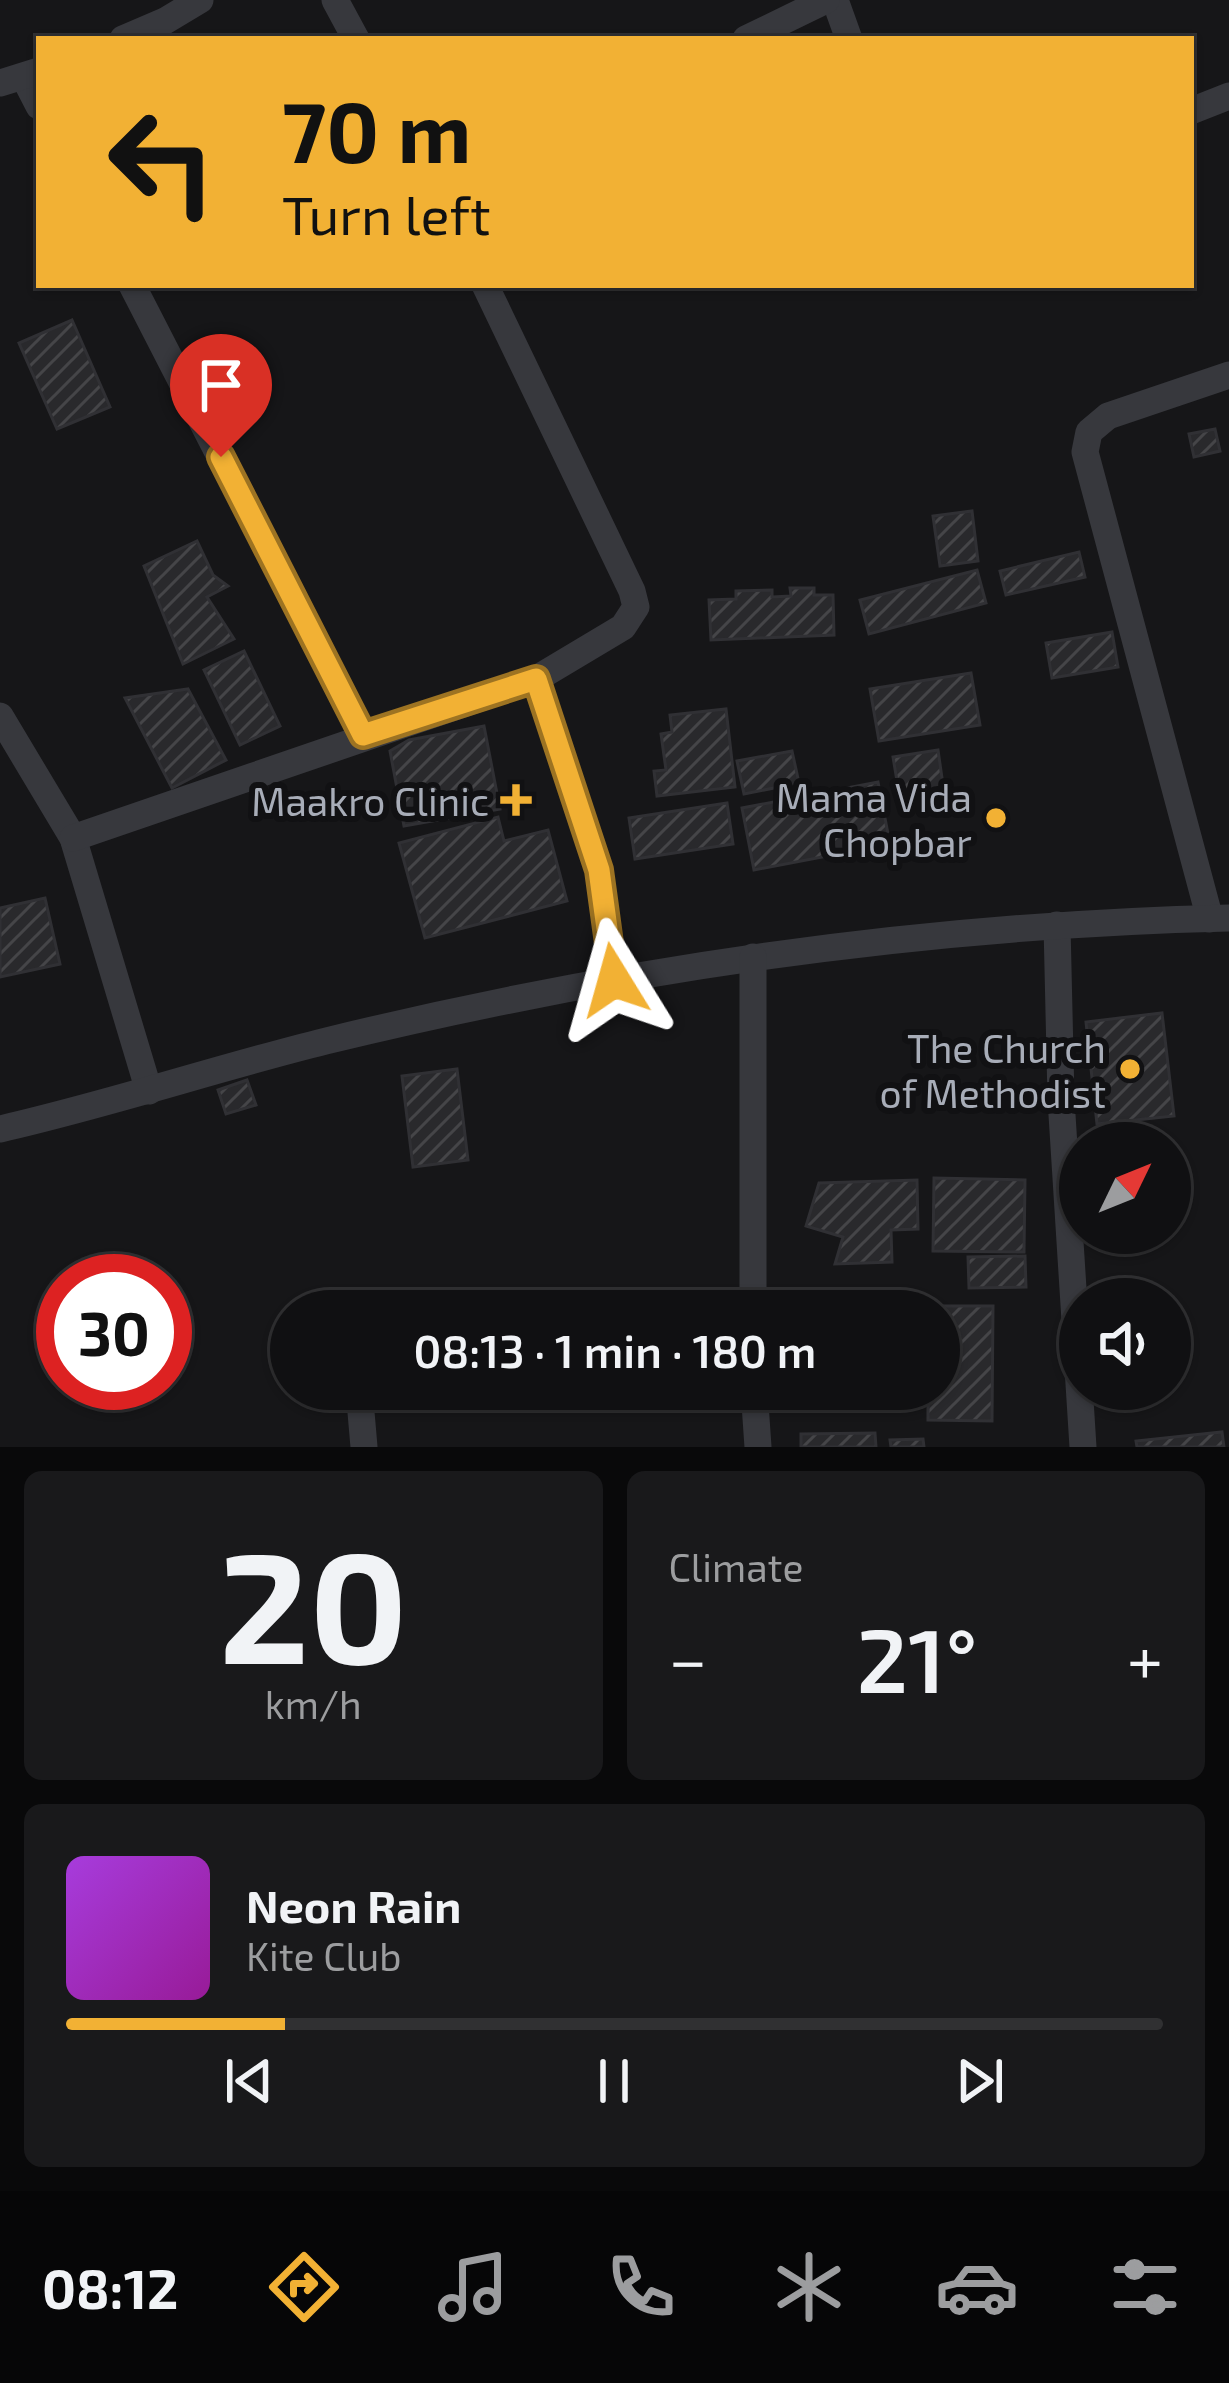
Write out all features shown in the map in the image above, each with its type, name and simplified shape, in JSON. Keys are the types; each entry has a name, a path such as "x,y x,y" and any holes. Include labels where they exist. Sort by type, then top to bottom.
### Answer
{"street":[{"path":"130,36 200,0"},
{"path":"335,0 354,36"},
{"path":"753,36 831,0 848,36"},
{"path":"1194,110 1229,96"},
{"path":"134,288 363,735"},
{"path":"74,838 536,679 623,627 636,607 632,590 486,288"},
{"path":"0,1129 326,1041 614,980 753,957 1057,926 1220,919 1085,452 1089,432 1108,416 1229,375"},
{"path":"536,679 599,870 614,980"},
{"path":"0,716 74,838 149,1091"},
{"path":"0,770 34,775"},
{"path":"1057,926 1061,1099 1082,1447"},
{"path":"753,957 753,1290"},
{"path":"361,1410 364,1447"},
{"path":"755,1410 758,1447"}],"building":[{"path":"72,320 110,407 57,429 19,343"},
{"path":"1215,429 1220,451 1194,457 1189,434"},
{"path":"972,511 978,561 940,566 933,516"},
{"path":"197,541 213,575 228,586 207,597 234,639 183,664 144,566"},
{"path":"1079,552 1085,577 1006,595 1000,571"},
{"path":"977,570 986,603 869,634 860,600"},
{"path":"790,588 814,588 814,595 833,595 834,635 711,640 709,600 736,599 736,591 772,590 772,597 791,596"},
{"path":"1112,632 1118,667 1052,678 1046,643"},
{"path":"244,651 280,726 240,745 204,670"},
{"path":"971,673 980,725 879,741 870,689"},
{"path":"188,689 226,760 172,788 125,698"},
{"path":"726,709 735,787 657,796 654,771 666,770 661,734 672,732 670,715"},
{"path":"484,726 500,809 404,826 390,751 409,740"},
{"path":"938,750 944,792 900,799 893,757"},
{"path":"792,751 799,783 744,794 737,761"},
{"path":"878,782 890,844 754,870 742,808"},
{"path":"727,803 733,844 635,859 629,818"},
{"path":"498,817 504,841 548,830 567,901 425,938 399,843"},
{"path":"45,898 60,964 0,977 0,908"},
{"name":"The Church of Methodist","path":"1162,1013 1174,1116 1097,1122 1086,1022"},
{"path":"457,1069 468,1160 413,1167 402,1076"},
{"path":"247,1080 256,1105 226,1114 218,1090"},
{"path":"934,1178 1025,1180 1024,1252 933,1251"},
{"path":"917,1180 918,1229 891,1230 892,1262 835,1264 843,1237 806,1226 819,1183"},
{"path":"1025,1256 1026,1287 969,1288 968,1257"},
{"path":"960,1306 993,1306 992,1421 928,1420 928,1410 960,1410"},
{"path":"1222,1432 1224,1447 1137,1447 1136,1441"},
{"path":"875,1433 876,1447 801,1447 801,1434"},
{"path":"923,1439 924,1447 891,1447 890,1440"}],"place":[{"name":"Maakro Clinic","path":"516,800"},
{"name":"Mama Vida Chopbar","path":"996,818"},
{"name":"The Church of Methodist","path":"1130,1069"}],"route":[{"path":"221,457 363,735 536,679 599,870 614,980"}]}
